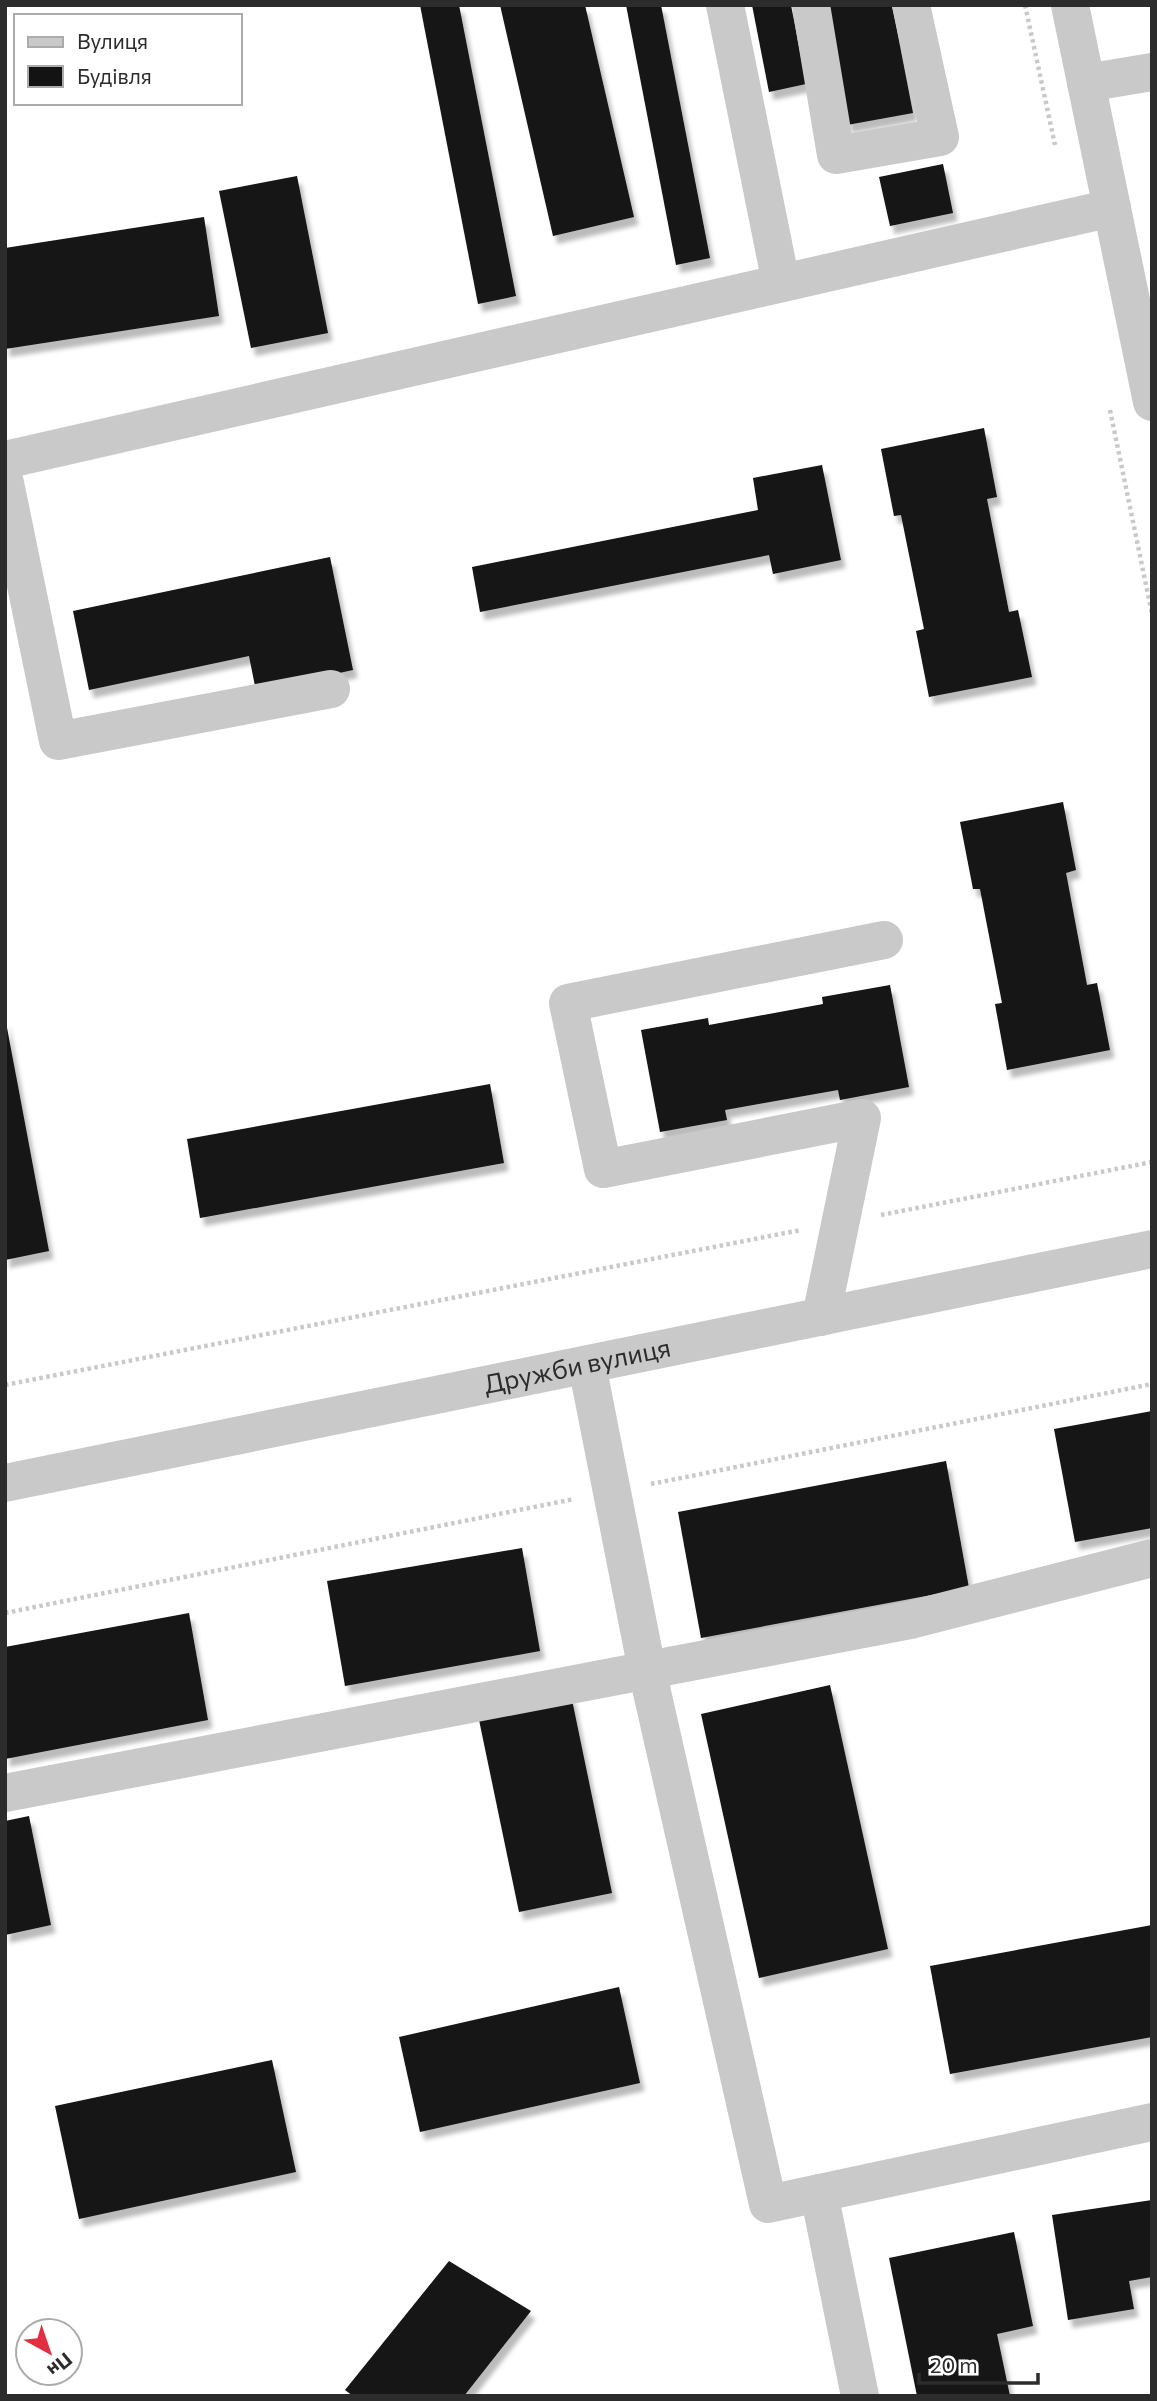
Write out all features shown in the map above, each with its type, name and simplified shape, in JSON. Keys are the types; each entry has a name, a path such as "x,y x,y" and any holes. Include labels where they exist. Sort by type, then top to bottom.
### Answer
{"street":[{"path":"725,5 781,283"},
{"path":"811,5 836,156 940,137 911,5"},
{"path":"1070,5 1150,385"},
{"path":"1086,83 1152,72"},
{"path":"5,460 1112,208"},
{"path":"5,484 58,741 331,689"},
{"path":"821,1317 862,1118 603,1169 568,1003 884,940"},
{"name":"Дружби вулиця","path":"5,1483 1152,1249"},
{"path":"587,1365 647,1671 768,2204 1152,2122"},
{"path":"5,1793 909,1620 1152,1558"},
{"path":"819,2193 860,2396"}],"path":[{"path":"5,1385 1152,1162"}],"building":[{"path":"420,5 459,5 516,296 478,304"},
{"path":"500,5 585,5 634,217 553,236"},
{"path":"626,5 661,5 710,258 676,265"},
{"path":"752,5 791,5 806,84 769,92"},
{"path":"824,5 892,5 913,113 847,125"},
{"path":"943,164 953,213 890,226 879,177"},
{"path":"297,176 328,333 251,348 219,191"},
{"path":"204,217 219,316 5,349 5,248"},
{"path":"984,428 997,497 987,499 1009,612 1018,610 1032,677 929,697 916,631 924,629 901,515 894,516 881,449"},
{"path":"822,465 841,560 773,574 769,555 480,612 472,567 758,510 753,478"},
{"path":"330,557 353,670 256,691 249,656 89,690 73,611"},
{"path":"1063,802 1076,870 1066,873 1087,985 1097,983 1110,1050 1007,1070 995,1004 1002,1003 980,889 973,889 960,822"},
{"path":"890,985 909,1087 840,1100 838,1090 725,1110 727,1120 660,1132 641,1030 708,1018 709,1025 823,1004 822,997"},
{"path":"5,1017 49,1251 5,1260"},
{"path":"490,1084 504,1163 200,1218 187,1139"},
{"path":"1152,1411 1152,1528 1075,1542 1054,1429"},
{"path":"946,1461 969,1588 701,1638 678,1512"},
{"path":"522,1548 540,1651 345,1686 327,1581"},
{"path":"189,1613 208,1720 5,1759 5,1647"},
{"path":"830,1685 888,1949 759,1978 701,1714"},
{"path":"571,1695 612,1893 519,1912 478,1715"},
{"path":"29,1816 51,1925 5,1935 5,1821"},
{"path":"1152,1925 1152,2037 950,2074 930,1966"},
{"path":"619,1987 640,2083 420,2132 399,2037"},
{"path":"272,2060 296,2172 79,2219 55,2106"},
{"path":"1152,2200 1152,2277 1129,2281 1134,2309 1068,2320 1052,2215"},
{"path":"1014,2232 1033,2326 997,2334 1010,2396 917,2396 889,2258"},
{"path":"449,2261 531,2311 464,2396 353,2396 345,2390"}]}
